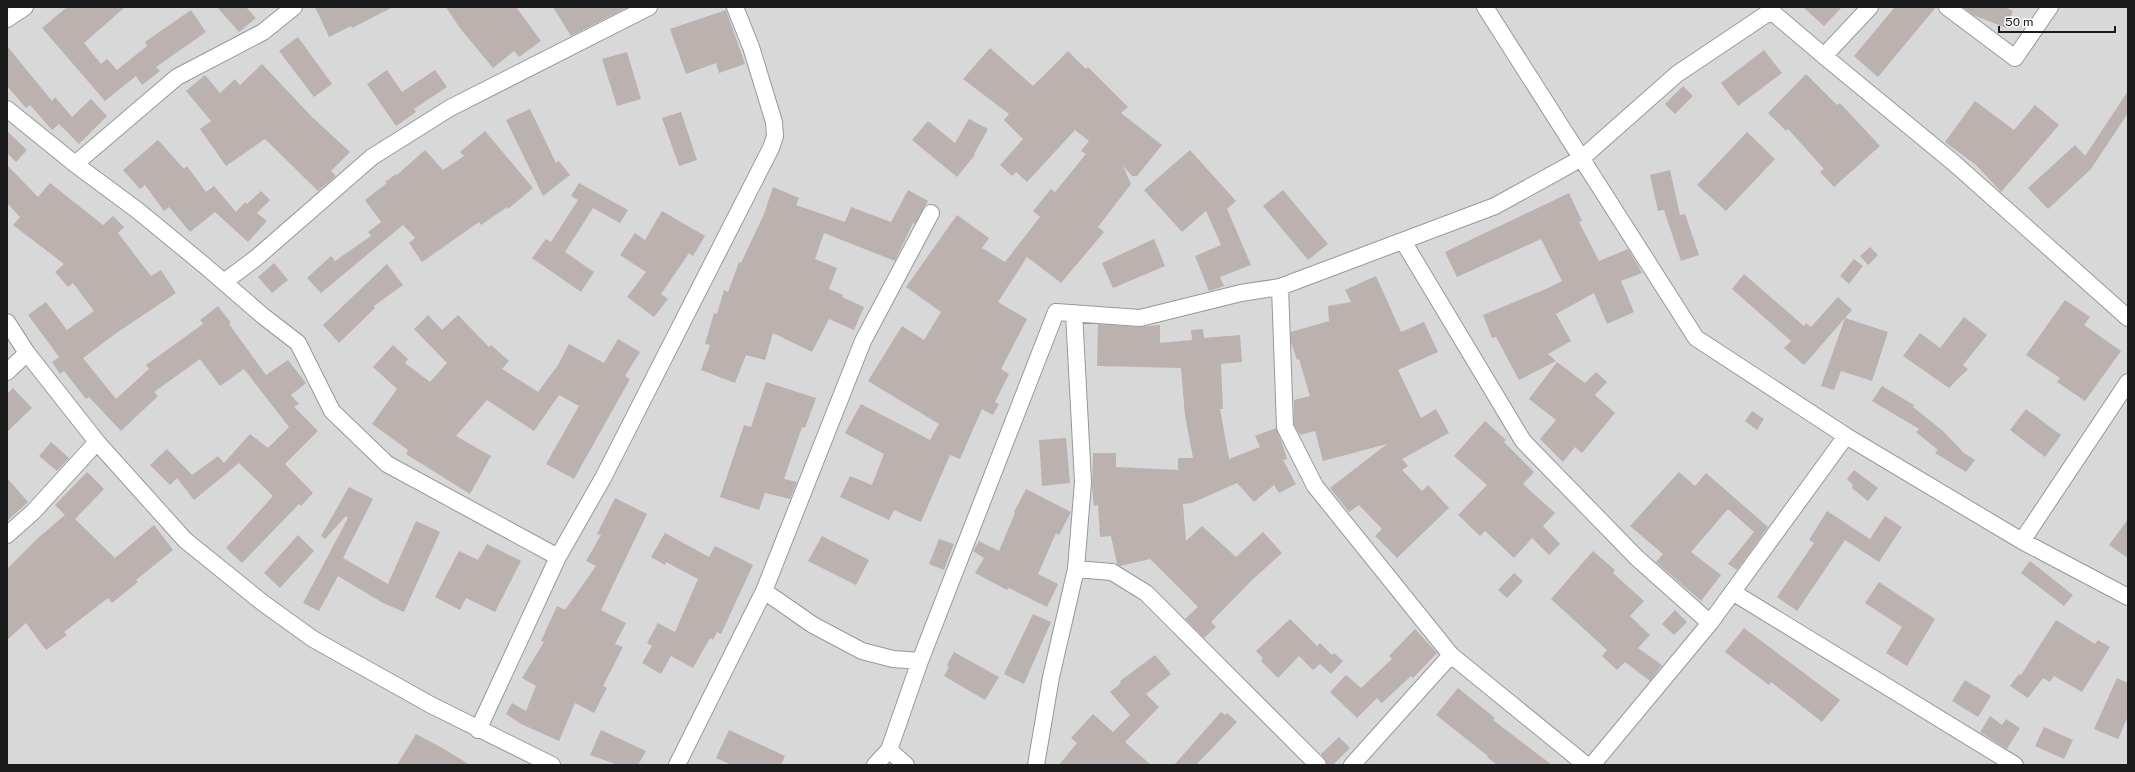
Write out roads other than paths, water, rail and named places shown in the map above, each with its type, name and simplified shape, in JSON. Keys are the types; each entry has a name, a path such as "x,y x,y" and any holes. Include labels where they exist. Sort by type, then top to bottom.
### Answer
{"street":[{"path":"7,19 25,7"},
{"path":"75,164 177,77 263,32 294,7"},
{"path":"224,282 256,258 372,157 450,108 649,7"},
{"path":"478,730 558,557 603,478 771,148 775,136 774,122 751,47 735,7"},
{"path":"1485,7 1696,338 1846,436 2022,541 2128,597"},
{"path":"1824,56 1870,7"},
{"path":"1947,7 2014,58 2050,7"},
{"path":"875,765 889,750 920,661 1056,312 1140,318 1241,293 1280,287 1496,206 1582,158 1677,74 1771,11 1954,164 2128,318"},
{"path":"7,110 75,164 137,210 298,343 332,411 387,464 558,557"},
{"path":"677,765 764,591 863,341 931,213"},
{"path":"1403,241 1523,441 1637,558 1710,623"},
{"path":"1280,287 1285,427 1315,486 1451,655 1586,765"},
{"path":"1036,765 1052,677 1076,569 1083,482 1074,313"},
{"path":"7,322 27,353 97,442 185,540 262,603 313,639 478,730 552,765"},
{"path":"7,372 27,353"},
{"path":"2022,541 2128,382"},
{"path":"1592,765 1734,593 1846,436"},
{"path":"7,535 33,512 97,442"},
{"path":"1076,569 1112,572 1146,593 1318,765"},
{"path":"764,591 813,625 862,651 893,659 920,661"},
{"path":"1734,593 2015,765"},
{"path":"1352,765 1451,655"},
{"path":"889,750 906,765"}]}
